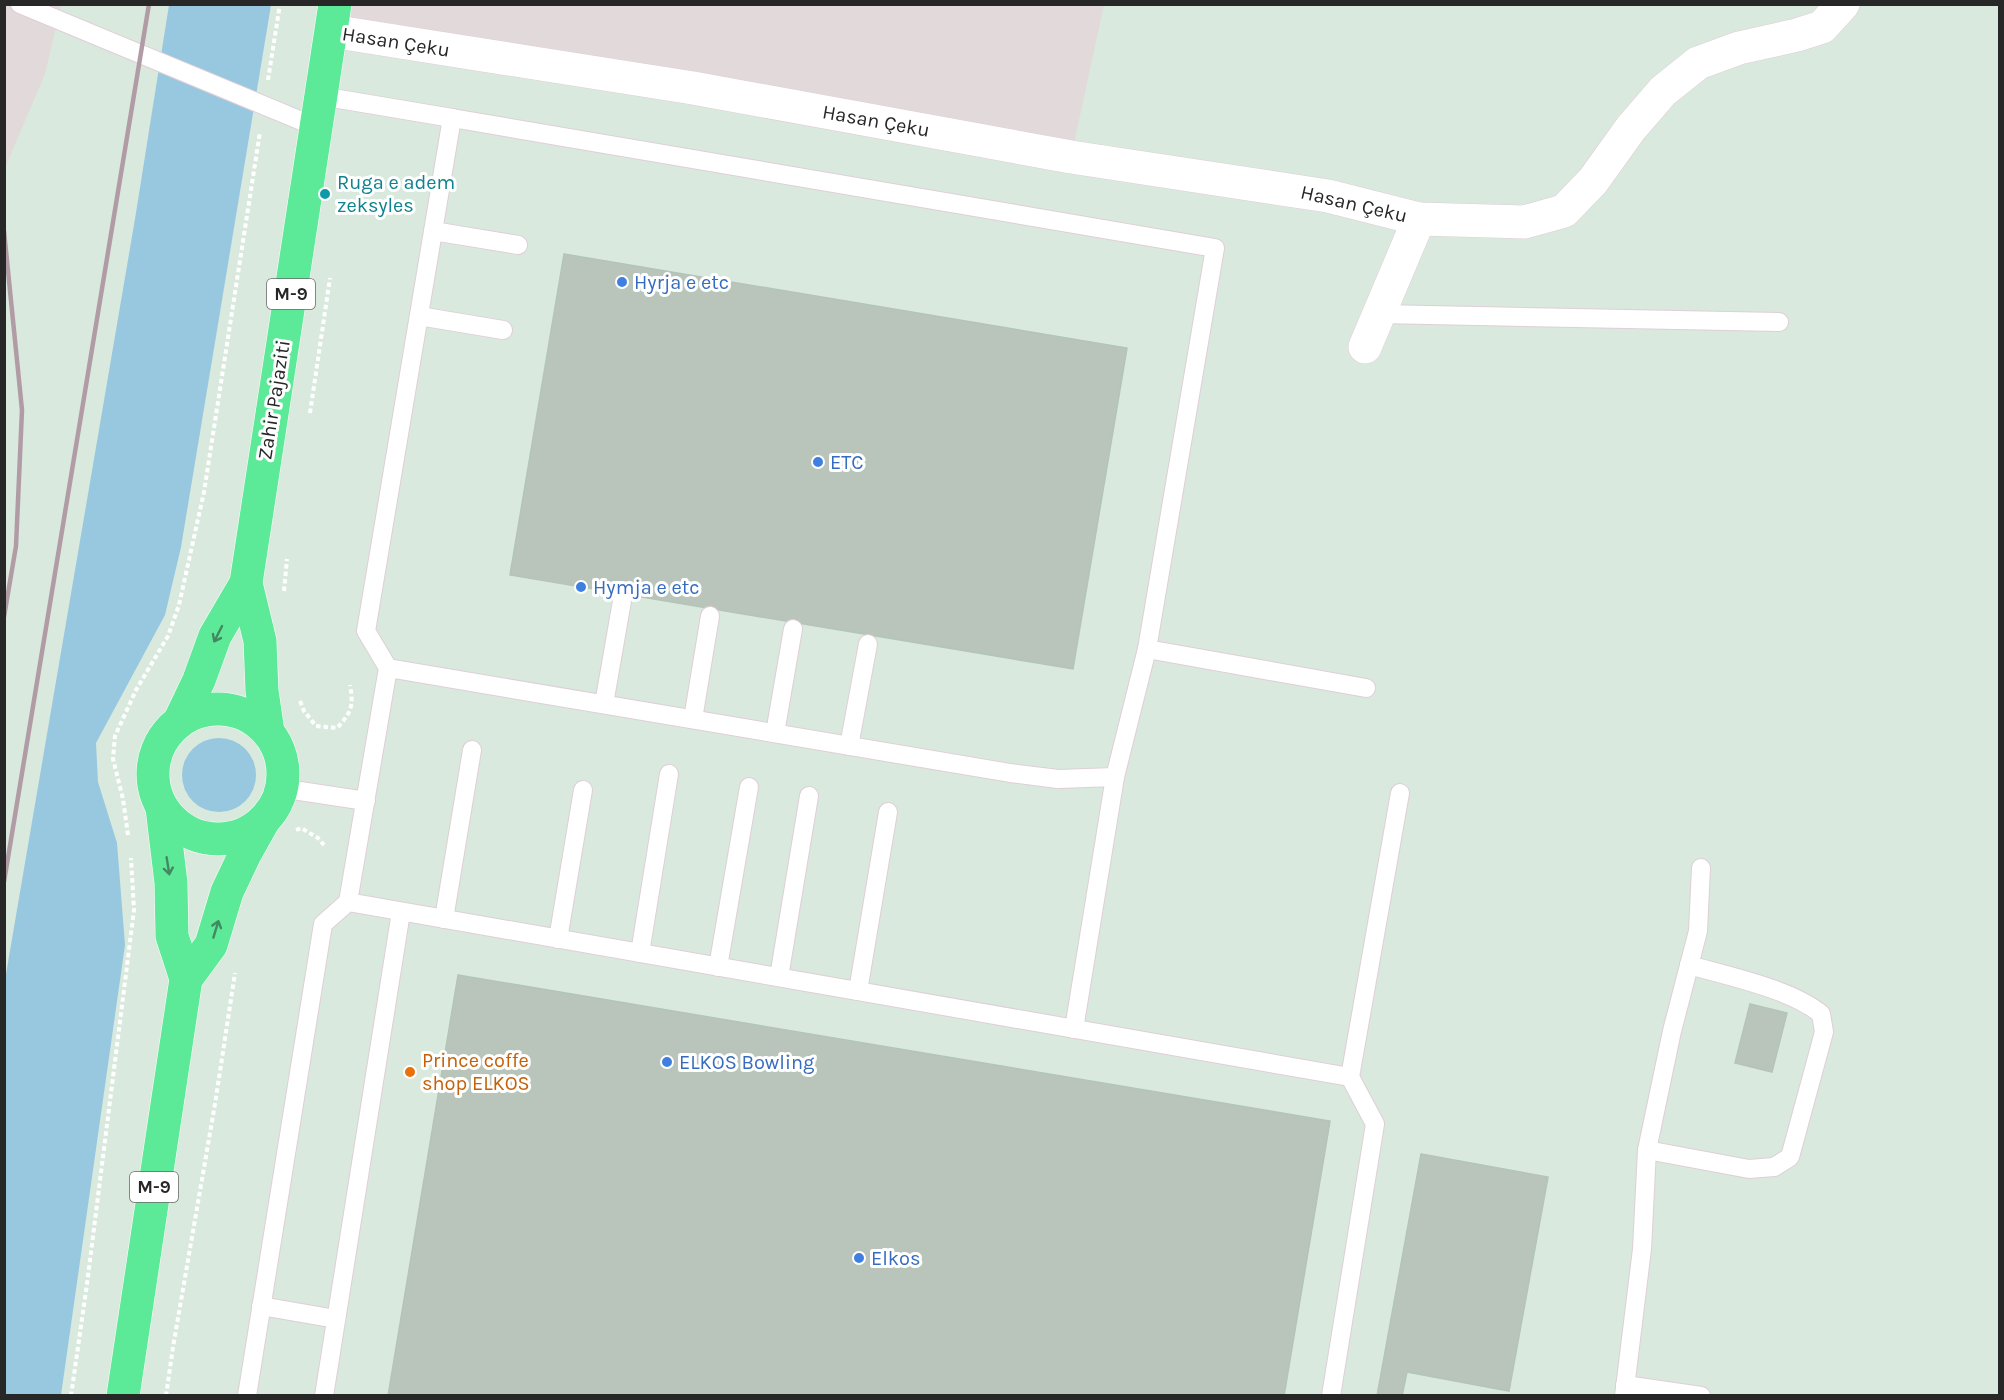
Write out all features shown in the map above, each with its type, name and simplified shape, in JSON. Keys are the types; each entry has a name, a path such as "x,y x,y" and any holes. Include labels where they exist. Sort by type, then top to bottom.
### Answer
{"main road":[{"name":"Zahir Pajaziti","path":"179,722 199,680 215,636 246,583 333,18"},
{"name":"Zahir Pajaziti","path":"246,583 260,641 262,691 268,732"},
{"name":"M-9","path":"186,979 211,945 227,892 245,854 277,826 278,800 283,777 280,753 268,732 250,717 233,710 213,709 195,713 179,722 165,735 156,752 152,771 154,790 162,808 174,822 189,833 208,839 227,839 277,826"},
{"name":"M-9","path":"123,1395 186,979 172,936 171,883 162,808"}],"street":[{"name":"Hasan Çeku","path":"333,18 693,88 1071,157 1328,196 1419,219 1524,222 1564,211 1593,181 1631,128 1663,91 1698,63 1739,48 1822,27 1843,4"},
{"name":"Hasan Çeku","path":"1365,347 1419,219"}],"lane":[{"path":"20,4 319,112 452,118 1215,248 1147,649 1115,777 1074,1029"},
{"path":"247,1395 322,924 348,902 388,668 366,631 452,118"},
{"path":"433,231 518,245"},
{"path":"1379,314 1779,322"},
{"path":"419,316 503,330"},
{"path":"604,704 622,602"},
{"path":"693,719 710,616"},
{"path":"775,733 793,629"},
{"path":"849,746 868,644"},
{"path":"1147,649 1366,688"},
{"path":"388,668 1010,773 1058,779 1115,777"},
{"path":"444,919 472,750"},
{"path":"640,953 669,774"},
{"path":"718,967 749,787"},
{"path":"280,788 366,801"},
{"path":"558,939 583,790"},
{"path":"1331,1395 1375,1124 1350,1077 1400,793"},
{"path":"779,977 809,796"},
{"path":"858,991 888,812"},
{"path":"1701,868 1698,931 1672,1031 1647,1150 1642,1249 1625,1390 1701,1395"},
{"path":"348,902 1350,1077"},
{"path":"324,1395 401,912"},
{"path":"1647,1150 1749,1169 1774,1167 1790,1157 1824,1032 1821,1014 1808,1003 1689,964"},
{"path":"261,1306 336,1319"}],"path":[{"path":"309,419 332,267"},
{"path":"284,600 287,557"},
{"path":"296,692 304,711 316,726 337,728 350,715 352,698 350,686"},
{"path":"277,826 302,828 318,838 324,845"},
{"path":"166,1395 215,1104 236,963"}],"shaded area":[{"path":"335,4 1104,5 1071,157 331,31"},
{"path":"5,5 61,5 45,74 5,168"},
{"path":"169,5 271,5 181,547 165,615 96,743 98,782 117,843 125,945 61,1395 5,1396 5,980 135,219"},
{"path":"219,738 233,741 245,749 253,761 256,775 253,789 245,801 233,809 219,812 205,809 193,801 185,789 182,775 185,761 193,749 205,741"}],"building":[{"name":"ETC","path":"564,254 1127,348 1073,669 510,575"},
{"name":"Elkos","path":"458,975 1330,1121 1284,1396 388,1396"},
{"path":"1750,1004 1787,1013 1772,1072 1735,1063"},
{"path":"1421,1154 1548,1177 1509,1391 1407,1372 1402,1396 1377,1396"}],"railway":[{"path":"4,882 149,4"},
{"path":"4,231 22,410 16,546 4,617"}],"place":[{"name":"Ruga e adem zeksyles","path":"325,194"},
{"name":"Hyrja e etc","path":"622,282"},
{"name":"ETC","path":"818,462"},
{"name":"Hymja e etc","path":"581,587"},
{"name":"ELKOS Bowling","path":"667,1062"},
{"name":"Prince coffe shop ELKOS","path":"410,1072"},
{"name":"Elkos","path":"859,1258"}]}
